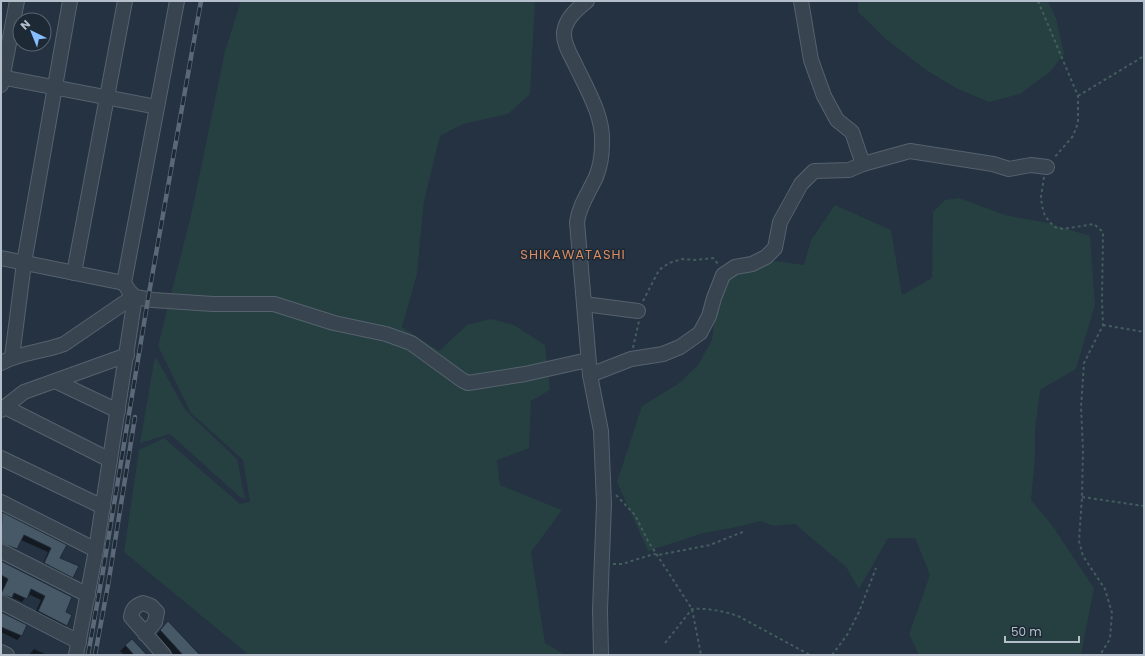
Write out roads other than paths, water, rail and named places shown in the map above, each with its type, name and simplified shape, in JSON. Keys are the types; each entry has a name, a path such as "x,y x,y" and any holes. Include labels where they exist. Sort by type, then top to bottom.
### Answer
{"street":[{"path":"17,1 2,80 54,87 157,107"},
{"path":"70,1 7,360 64,344 124,303 136,297"},
{"path":"74,273 125,1"},
{"path":"177,1 124,283 129,291 136,297 153,300 213,304 274,304 334,323 398,337 411,343 468,383 525,374 588,360"},
{"path":"587,1 573,12 564,33 566,45 594,106 600,123 603,142 601,158 596,175 578,213 577,222 588,360 601,431 604,504 600,610 601,655"},
{"path":"801,1 811,60 824,96 837,120 852,132 863,164"},
{"path":"590,375 630,359 663,354 680,348 700,333 709,316 722,276 735,267 752,264 766,257 775,248 780,222 801,184 814,171 850,170 863,164 910,151 987,162 1009,169 1031,165 1047,167"},
{"path":"1,258 124,283"},
{"path":"1,602 77,648 96,550 136,297"},
{"path":"584,304 638,311"},
{"path":"110,460 3,408 24,392 127,355"},
{"path":"54,381 118,410"},
{"path":"1,458 102,506"},
{"path":"1,502 96,550"},
{"path":"1,551 88,595"},
{"path":"145,634 164,655"},
{"path":"1,652 7,655"}],"railway":[{"path":"88,655 148,299 201,1"},
{"path":"95,655 108,585 135,417"}],"district":[{"name":"SHIKAWATASHI","path":"573,254"}]}
